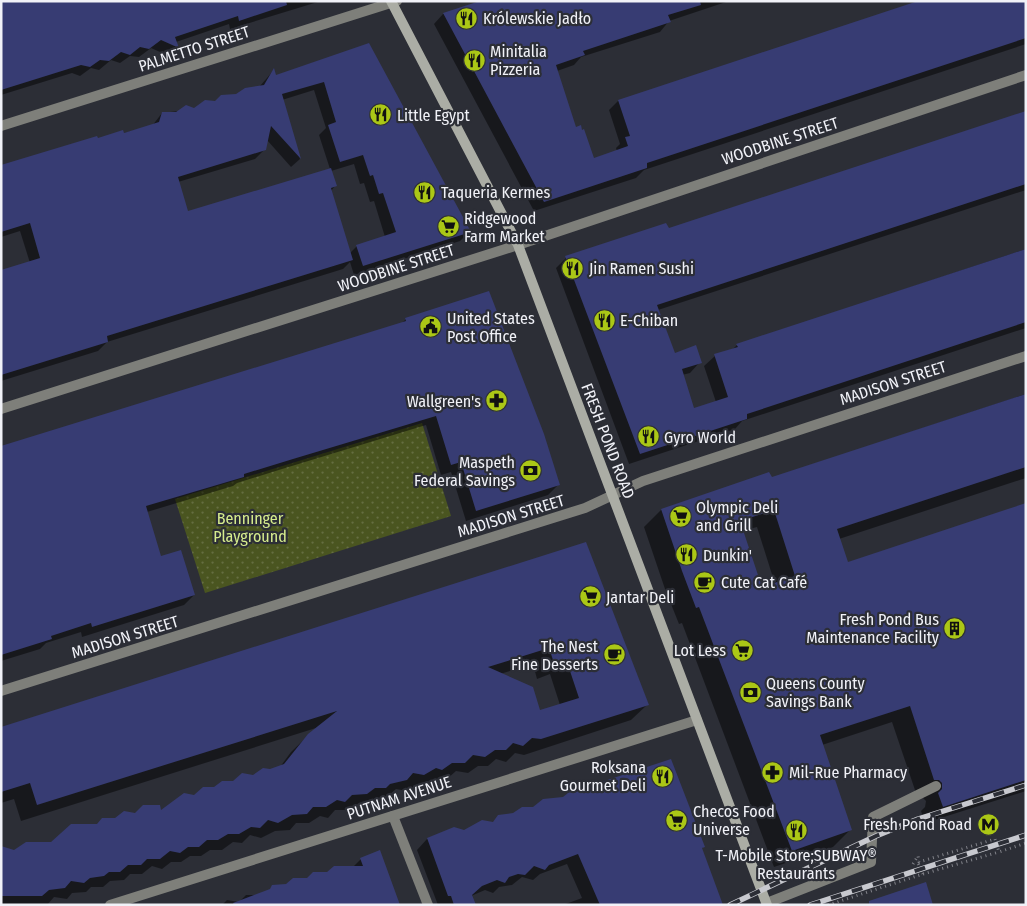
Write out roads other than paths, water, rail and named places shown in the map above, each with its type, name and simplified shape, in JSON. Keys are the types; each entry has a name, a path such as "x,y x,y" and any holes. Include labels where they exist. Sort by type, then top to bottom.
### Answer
{"main road":[{"name":"FRESH POND ROAD","path":"393,2 518,245 767,904"}],"street":[{"name":"PALMETTO STREET","path":"1,126 393,2"},
{"name":"WOODBINE STREET","path":"1,408 518,245 1026,75"},
{"name":"MADISON STREET","path":"1,692 585,508 652,478 1026,356"},
{"name":"PUTNAM AVENUE","path":"110,905 122,903 697,720"},
{"path":"767,904 871,862 873,817 936,786"},
{"path":"393,816 428,905"}],"railway":[{"path":"730,905 876,836 918,819 1026,785"},
{"path":"810,905 1026,835"}],"place":[{"name":"Królewskie Jadło","path":"467,18"},
{"name":"Minitalia Pizzeria","path":"474,60"},
{"name":"Little Egypt","path":"381,115"},
{"name":"Taqueria Kermes","path":"425,192"},
{"name":"Ridgewood Farm Market","path":"448,227"},
{"name":"Jin Ramen Sushi","path":"573,268"},
{"name":"E-Chiban","path":"604,320"},
{"name":"United States Post Office","path":"431,327"},
{"name":"Wallgreen's","path":"497,401"},
{"name":"Gyro World","path":"648,437"},
{"name":"Maspeth Federal Savings","path":"531,471"},
{"name":"Olympic Deli and Grill","path":"680,516"},
{"name":"Dunkin'","path":"687,555"},
{"name":"Cute Cat Café","path":"705,582"},
{"name":"Jantar Deli","path":"590,597"},
{"name":"Fresh Pond Bus Maintenance Facility","path":"955,628"},
{"name":"Lot Less","path":"742,650"},
{"name":"The Nest Fine Desserts","path":"614,655"},
{"name":"Queens County Savings Bank","path":"750,692"},
{"name":"Mil-Rue Pharmacy","path":"773,772"},
{"name":"Roksana Gourmet Deli","path":"662,776"},
{"name":"Checos Food Universe","path":"677,820"},
{"name":"Fresh Pond Road","path":"988,824"},
{"name":"T-Mobile Store;SUBWAY® Restaurants","path":"796,831"}],"park label":[{"name":"Benninger Playground","path":"250,527"}]}
